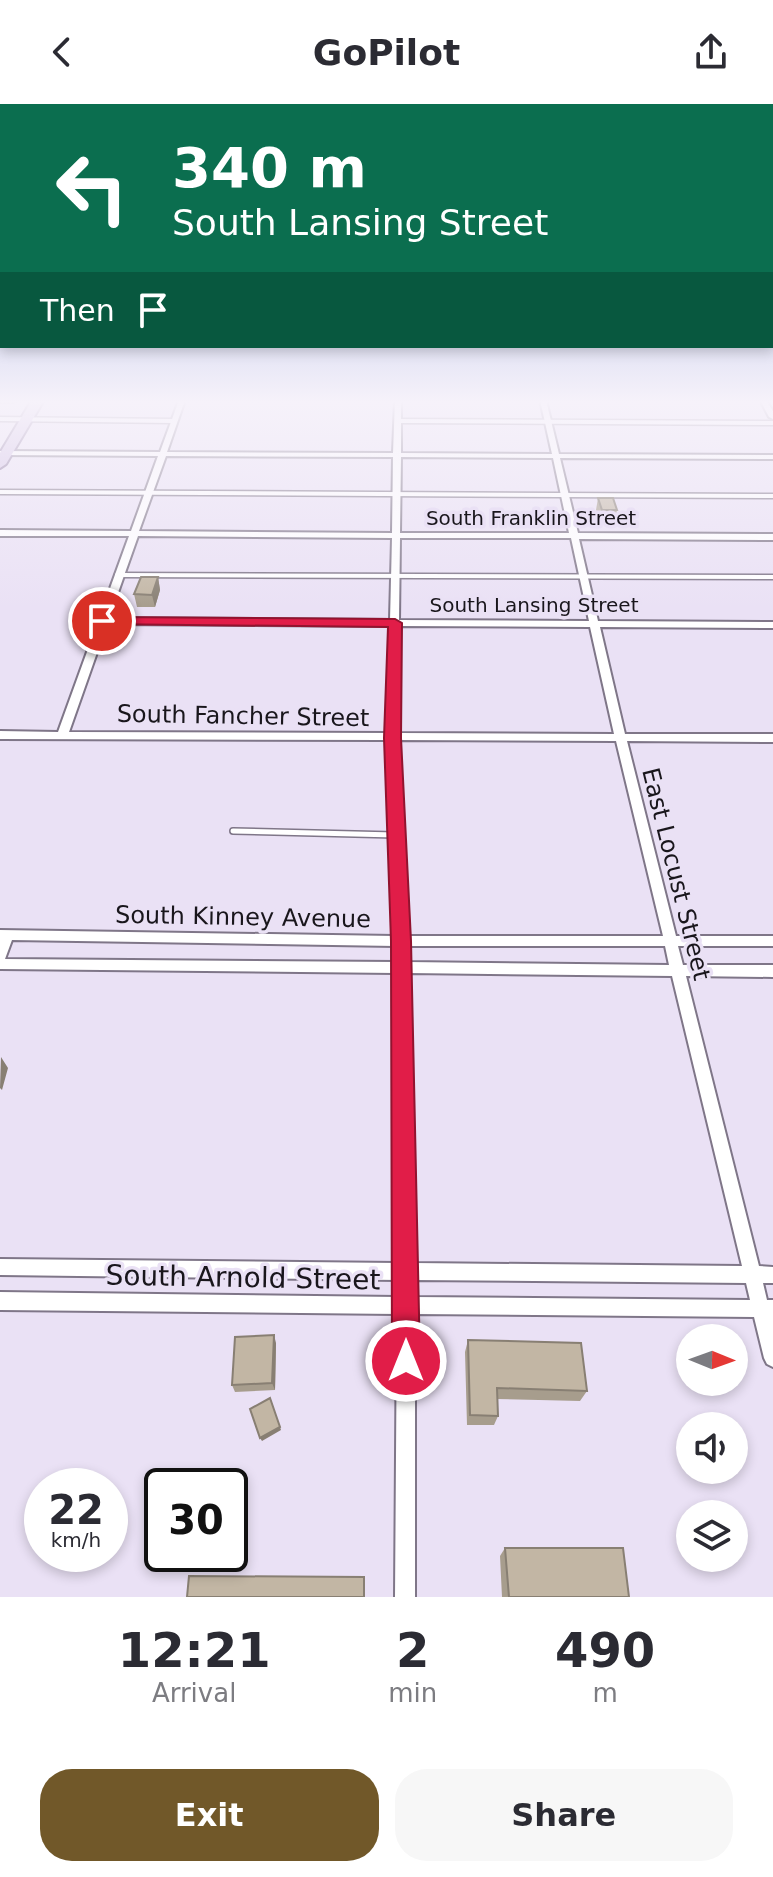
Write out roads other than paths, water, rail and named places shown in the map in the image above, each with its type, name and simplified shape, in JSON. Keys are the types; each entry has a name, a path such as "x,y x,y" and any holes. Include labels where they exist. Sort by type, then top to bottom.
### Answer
{"street":[{"path":"63,734 156,470"},
{"path":"399,470 393,738 401,941 406,1304 405,1597"},
{"name":"East Locust Street","path":"559,470 669,940 753,1275 767,1309 773,1358"},
{"name":"South Franklin Street","path":"0,533 773,537"},
{"name":"South Lansing Street","path":"102,621 773,625"},
{"name":"South Fancher Street","path":"0,735 773,738"},
{"path":"0,955 3,935"},
{"name":"South Kinney Avenue","path":"3,935 401,941 773,941"},
{"name":"South Kinney Avenue","path":"0,964 773,971"},
{"name":"South Arnold Street","path":"0,1267 773,1275"},
{"name":"South Arnold Street","path":"0,1301 767,1309"}],"lane":[{"path":"0,492 773,496"},
{"path":"117,575 773,577"},
{"path":"233,831 395,835"}]}
